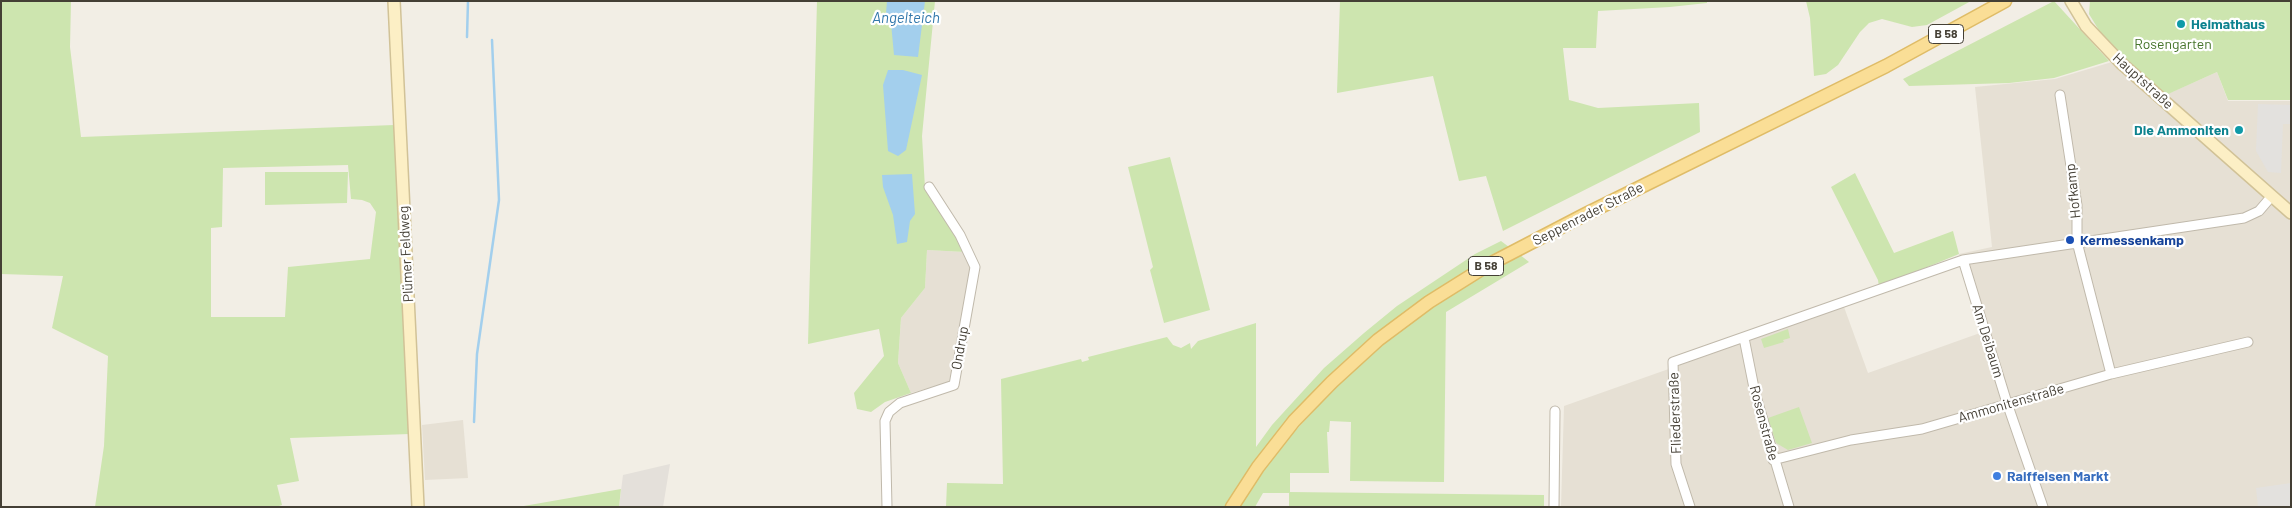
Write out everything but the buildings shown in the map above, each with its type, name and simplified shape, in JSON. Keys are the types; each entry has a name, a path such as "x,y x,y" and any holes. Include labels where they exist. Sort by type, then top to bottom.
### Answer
{"main road":[{"name":"Seppenrader Straße","path":"1232,507 1258,467 1294,421 1332,382 1378,340 1428,302 1488,265 1586,214 1886,66 2005,1"}],"street":[{"name":"Plümer Feldweg","path":"394,1 418,507"},
{"name":"Hauptstraße","path":"2071,1 2086,26 2121,63 2291,213"},
{"name":"Hofkamp","path":"2060,95 2077,205 2077,242 2111,374"},
{"name":"Ondrup","path":"888,507 885,422 889,412 900,404 954,385 975,267 960,235 929,187"},
{"path":"1744,338 1963,260 2244,218 2259,211 2271,197"},
{"name":"Am Deibaum","path":"1963,260 2007,403 2043,507"},
{"name":"Rosenstraße","path":"1744,338 1755,393 1773,460 1789,507"},
{"name":"Fliederstraße","path":"1690,507 1676,464 1673,362 1744,338"},
{"name":"Ammonitenstraße","path":"1773,460 1851,440 1922,429 2111,374 2248,342"},
{"path":"1554,507 1555,410"}],"shaded area":[{"path":"2122,59 2161,97 2217,72 2228,101 2291,101 2291,507 1561,507 1564,406 1844,307 1868,373 1980,333 1959,254 1992,247 1975,87 2055,79"},
{"path":"2258,104 2291,105 2291,124 2283,124 2281,173 2268,172 2256,151"},
{"path":"927,250 965,252 971,267 949,382 911,393 898,363 901,318 925,288"},
{"path":"463,420 468,478 425,480 422,425"},
{"path":"670,464 663,507 619,507 623,475"},
{"path":"2291,483 2291,507 2258,507 2256,488"}],"green space":[{"path":"1,1 71,1 70,47 81,137 394,125 410,434 290,438 299,481 277,485 282,505 276,507 95,507 104,446 108,356 52,328 63,276 1,274","holes":["348,165 351,199 370,203 376,212 370,259 288,267 285,317 211,317 211,228 222,227 223,168"]},
{"path":"817,1 935,1 922,136 925,188 965,252 927,250 925,288 901,318 898,363 911,393 885,402 871,412 857,409 854,393 884,356 879,329 808,344"},
{"path":"1340,1 1707,1 1707,3 1670,7 1598,11 1596,48 1563,48 1569,100 1598,108 1699,103 1700,132 1503,231 1486,176 1459,181 1433,76 1337,93"},
{"path":"1806,1 1971,1 1927,25 1912,27 1882,19 1869,23 1860,32 1838,65 1826,74 1814,76 1810,18"},
{"path":"2054,1 2109,61 2054,78 2009,83 1909,86 1903,79"},
{"name":"Rosengarten","path":"2090,1 2291,1 2291,100 2228,100 2217,72 2166,95 2124,57 2100,32 2089,14"},
{"path":"1170,157 1210,310 1164,323 1150,270 1153,267 1128,167"},
{"path":"265,172 348,172 347,203 265,205"},
{"path":"1855,173 1894,253 1953,231 1959,254 1879,287 1878,280 1831,187"},
{"path":"1501,241 1509,247 1393,322 1232,495 1225,507 946,507 947,483 1003,484 1001,379 1081,359 1082,362 1089,360 1088,357 1167,337 1173,345 1181,348 1190,343 1191,349 1198,341 1256,323 1256,447 1272,425 1324,368 1364,333 1397,306 1475,254"},
{"path":"1519,254 1529,262 1446,312 1444,482 1350,481 1351,422 1330,421 1329,432 1327,432 1329,473 1290,473 1290,492 1544,495 1544,507 1289,507 1289,493 1263,493 1255,507 1238,507 1283,444 1342,380 1379,347 1430,308"},
{"path":"1788,329 1790,338 1783,340 1784,342 1764,348 1761,339"},
{"path":"1799,407 1812,443 1788,450 1776,443 1768,418"},
{"path":"621,489 619,507 518,507"}],"water":[{"name":"Angelteich","path":"887,1 925,1 918,57 894,55 891,23 886,13"},
{"path":"888,70 903,70 922,75 906,150 898,156 888,151 883,85"},
{"path":"912,174 915,214 910,221 907,242 897,244 893,215 883,187 882,175"}],"waterway":[{"path":"467,37 468,1"},
{"path":"474,422 477,354 499,200 492,40"}],"place":[{"name":"Heimathaus","path":"2181,24"},
{"name":"Die Ammoniten","path":"2239,130"},
{"name":"Kermessenkamp","path":"2070,240"},
{"name":"Raiffeisen Markt","path":"1997,476"}]}
